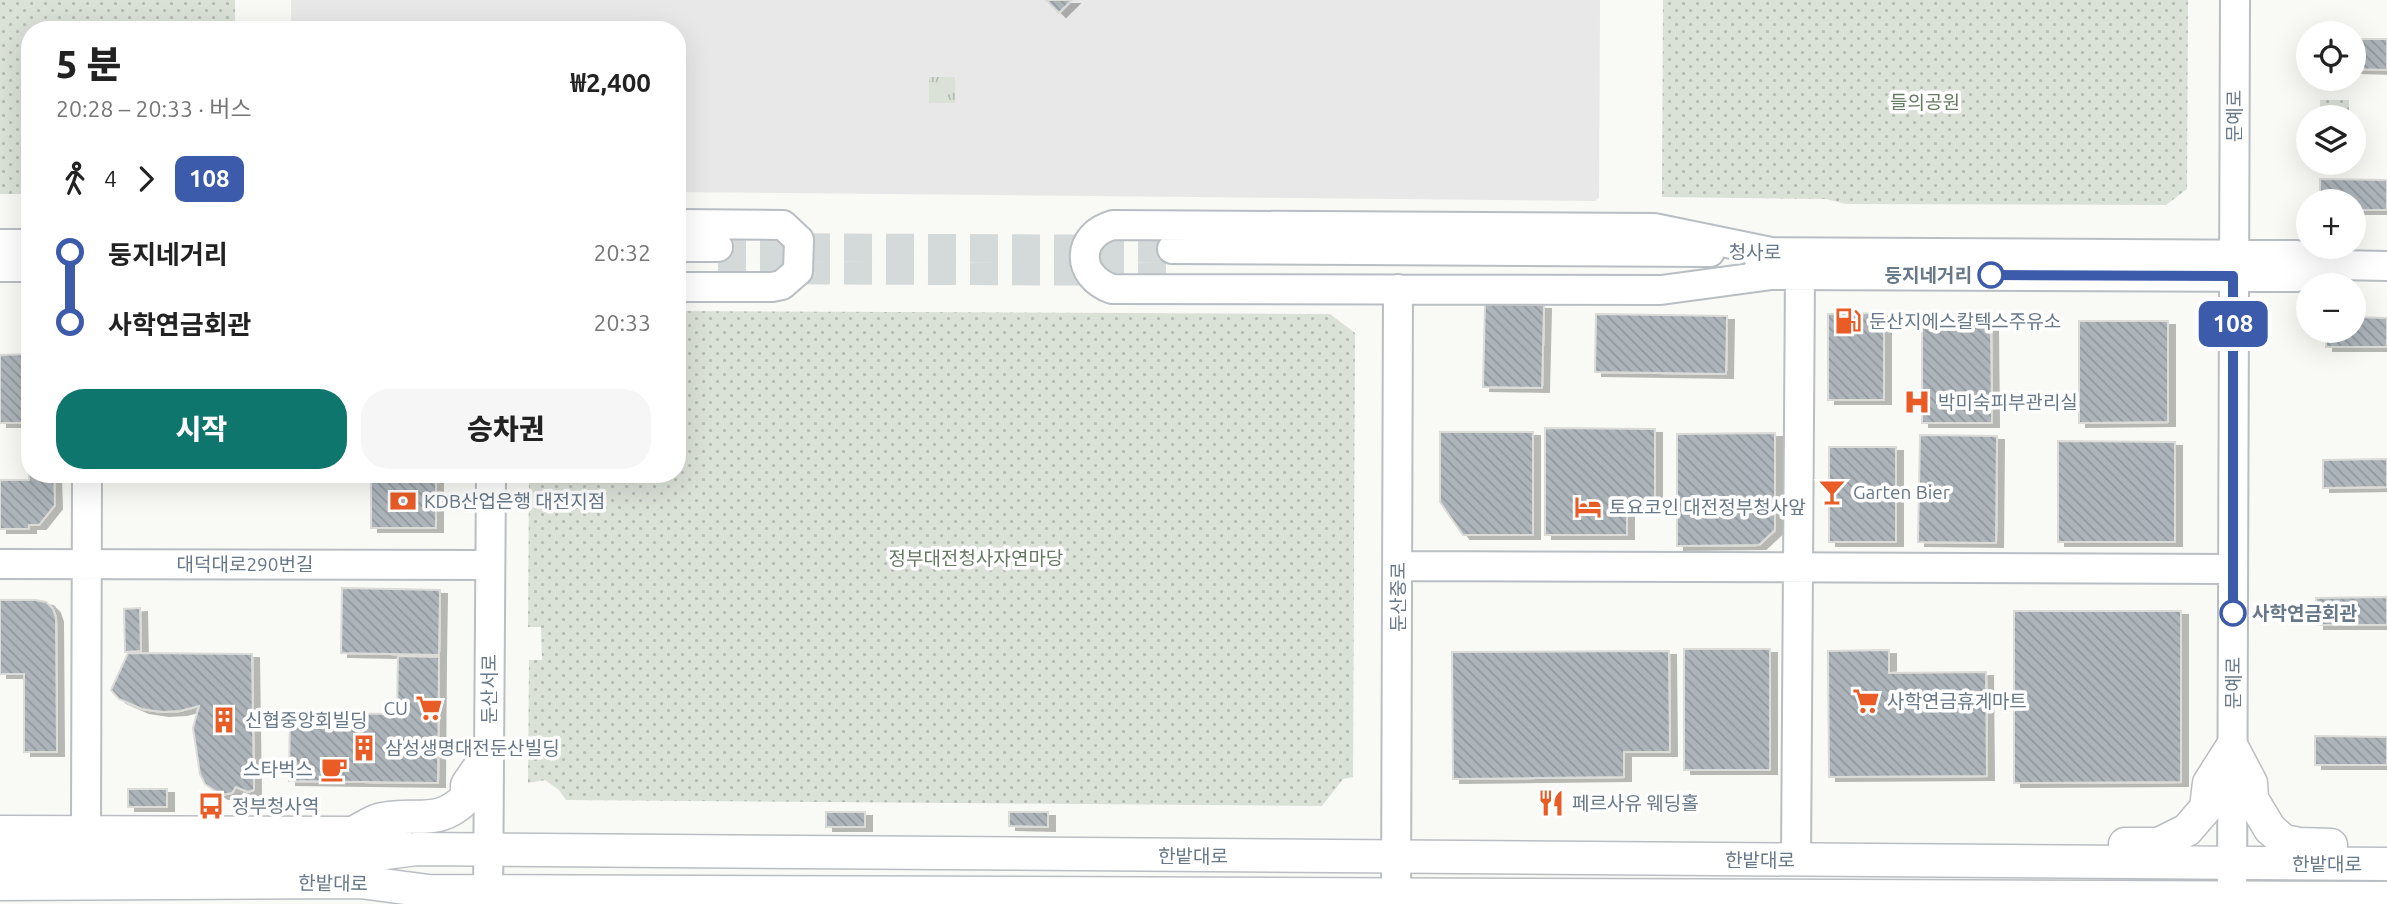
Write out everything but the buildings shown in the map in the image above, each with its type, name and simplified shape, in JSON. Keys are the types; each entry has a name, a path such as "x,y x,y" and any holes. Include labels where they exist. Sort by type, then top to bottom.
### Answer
{"main road":[{"path":"2104,863 2123,844 2159,844 2187,830 2206,808 2209,783 2232,747 2251,783 2252,799 2270,829 2284,841 2333,845 2355,864"},
{"path":"353,833 382,819 422,818 443,814 461,804 467,797 467,785 489,753"},
{"path":"0,832 353,833 417,849"},
{"name":"한밭대로","path":"0,859 353,857 417,849 2387,864"},
{"name":"한밭대로","path":"0,884 360,882 488,898 2232,901 2387,898"},
{"path":"0,904 362,903 429,891"}],"street":[{"name":"문예로","path":"2232,901 2235,0"},
{"path":"686,224 783,225 799,240 798,271 782,285 686,287"},
{"path":"1114,225 1654,228 1771,264 1661,290 1112,289 1094,279 1085,261 1085,251 1095,233 1103,227 1114,225"},
{"path":"0,244 21,244"},
{"path":"686,250 718,259 686,268"},
{"name":"청사로","path":"1771,264 1800,275 2233,265 2297,255 2338,265 2387,265"},
{"name":"청사로","path":"1172,261 2233,265"},
{"path":"0,267 21,267"},
{"path":"1796,860 1800,275"},
{"name":"둔산중로","path":"1396,899 1398,289"},
{"path":"86,832 87,483"},
{"name":"둔산서로","path":"488,898 491,483"},
{"name":"대덕대로290번길","path":"0,564 490,565"},
{"path":"1398,566 2233,569"}],"shaded area":[{"path":"291,0 1600,0 1599,198 1595,201 686,192 686,21 291,21"}],"green space":[{"path":"0,0 235,0 235,21 21,21 21,194 0,194"},
{"name":"들의공원","path":"1663,0 2188,0 2187,189 2166,205 1846,204 1826,199 1662,197"},
{"path":"929,77 955,77 955,103 929,103"},
{"path":"2320,100 2349,100 2349,105 2320,105"},
{"name":"정부대전청사자연마당","path":"686,311 1330,314 1355,333 1353,777 1343,779 1322,806 566,800 559,790 545,780 528,783 529,660 542,660 541,627 528,627 529,483 686,483"}],"tunnel":[{"path":"718,247 1172,249"},
{"path":"718,270 1172,272"}],"bus line":[{"name":"108","path":"1991,275 2233,276 2233,613"}],"place":[{"name":"둥지네거리","path":"1991,275"},
{"name":"둔산지에스칼텍스주유소","path":"1848,321"},
{"name":"박미숙피부관리실","path":"1917,402"},
{"name":"Garten Bier","path":"1832,492"},
{"name":"KDB산업은행 대전지점","path":"403,501"},
{"name":"토요코인 대전정부청사앞","path":"1588,507"},
{"name":"사학연금회관","path":"2233,613"},
{"name":"사학연금휴게마트","path":"1866,701"},
{"name":"CU","path":"429,708"},
{"name":"신협중앙회빌딩","path":"224,720"},
{"name":"삼성생명대전둔산빌딩","path":"364,748"},
{"name":"스타벅스","path":"334,769"},
{"name":"페르사유 웨딩홀","path":"1551,803"},
{"name":"정부청사역","path":"211,806"}]}
